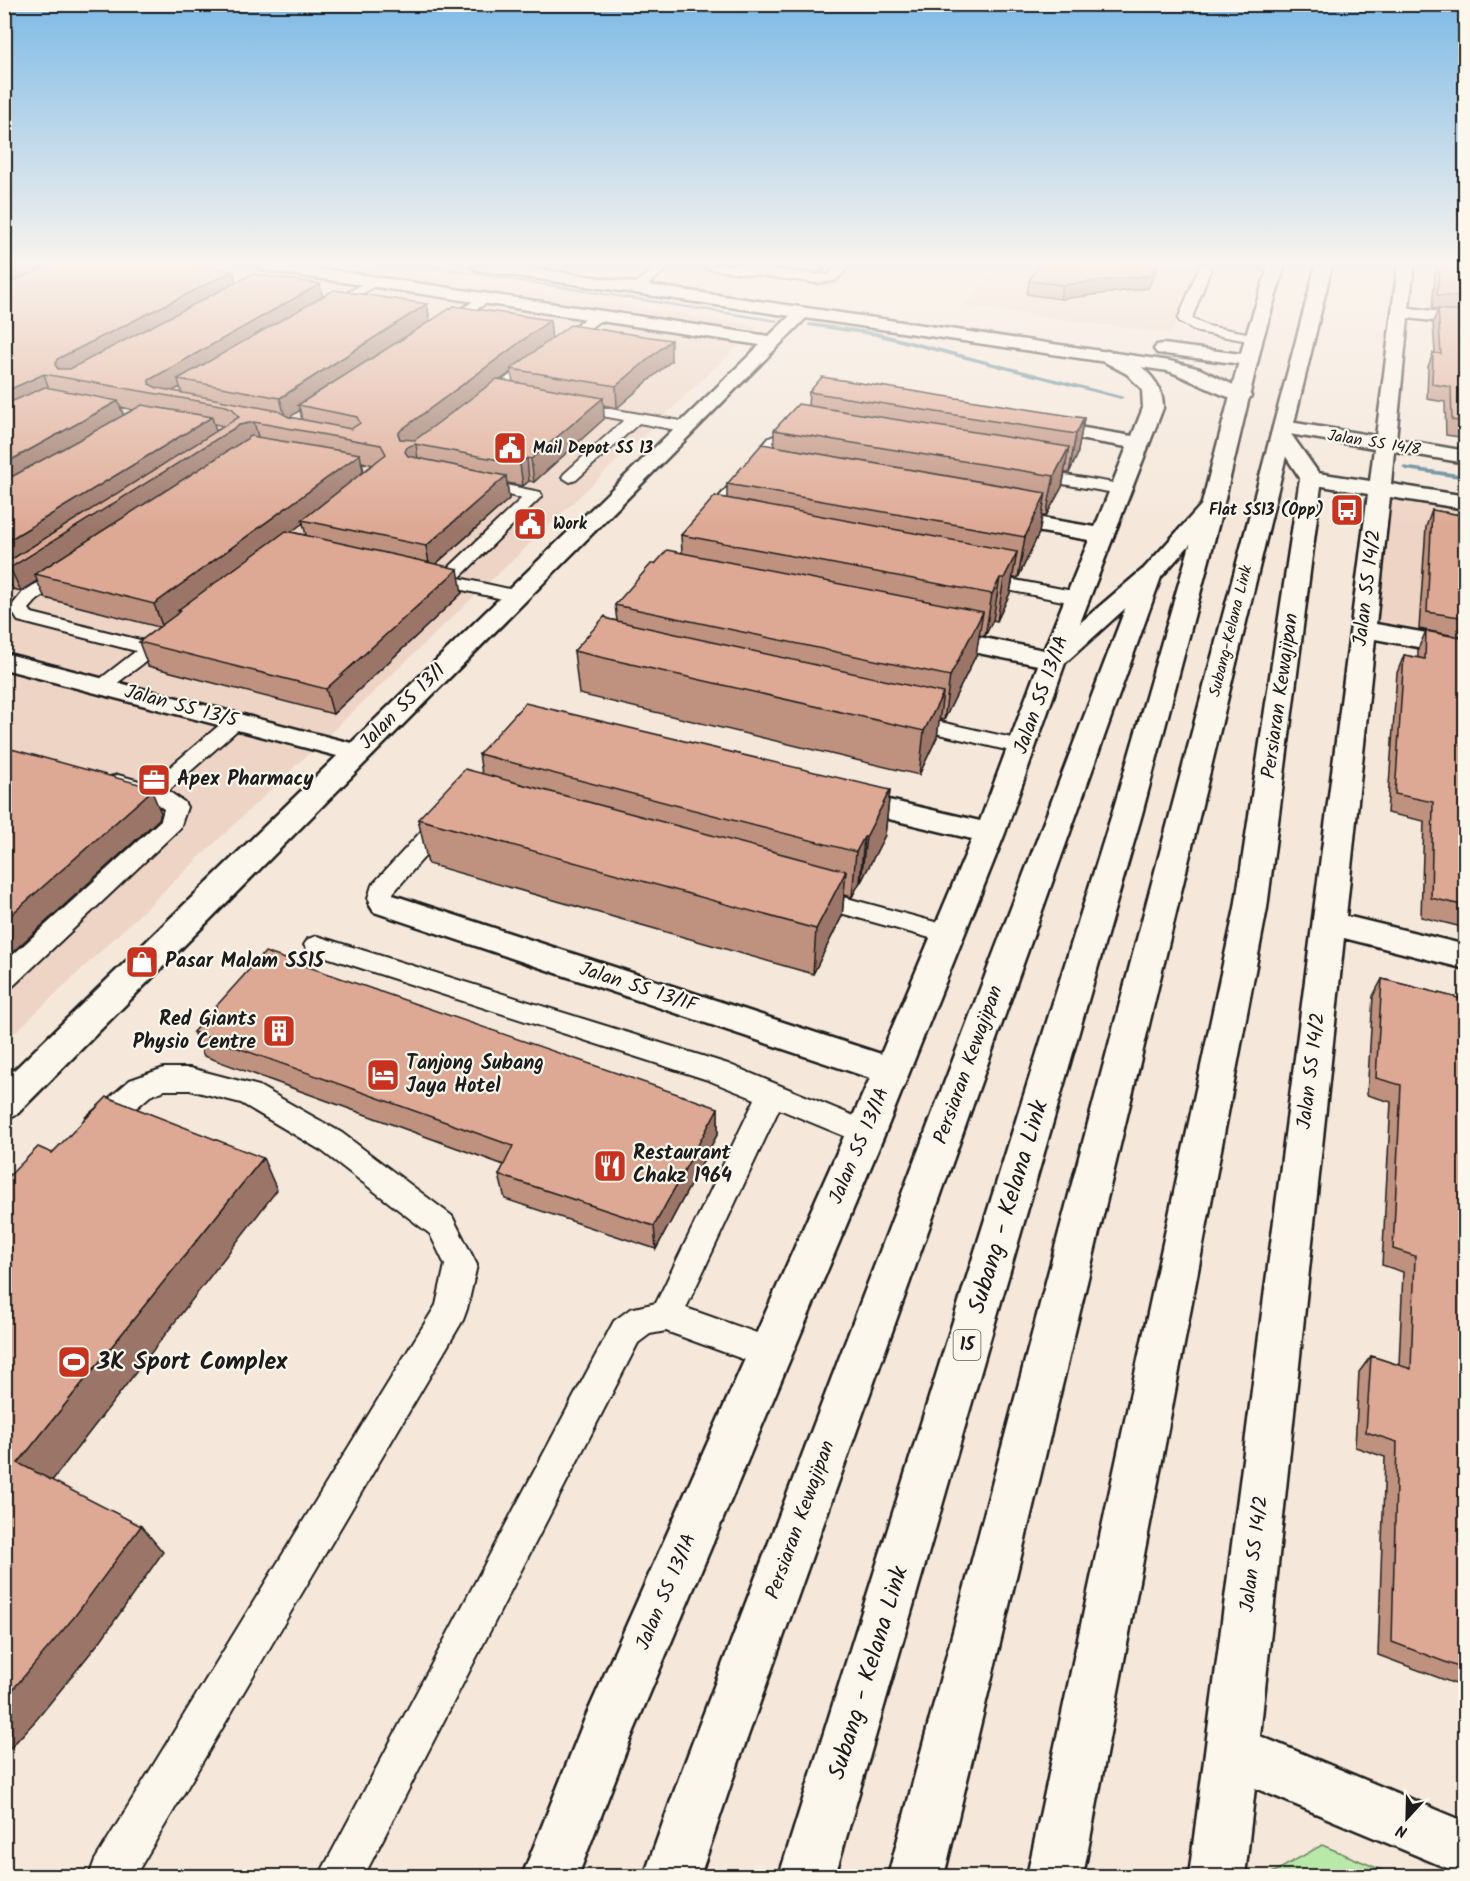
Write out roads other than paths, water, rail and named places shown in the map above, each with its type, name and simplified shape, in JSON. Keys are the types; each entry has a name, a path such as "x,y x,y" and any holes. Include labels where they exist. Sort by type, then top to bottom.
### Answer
{"main road":[{"name":"Jalan SS 13/1","path":"4,1104 762,353"},
{"path":"1084,353 1170,366 1193,373 1241,396"},
{"path":"1192,353 1249,360"},
{"name":"Persiaran Kewajipan","path":"672,1876 710,1767 1150,575 1212,507 1251,353"},
{"path":"1302,353 1282,431 1311,478 1466,503"},
{"name":"Jalan SS 14/2","path":"1217,1876 1396,353"},
{"name":"Jalan SS 13/1A","path":"550,1876 605,1735 866,1133 990,833 1053,660 1153,408 1156,396 1151,386 1143,377 1107,356"},
{"path":"1013,423 1139,443"},
{"name":"Jalan SS 14/8","path":"1282,431 1466,457"},
{"name":"Subang-Kelana Link","path":"916,1876 1282,431"},
{"path":"748,473 771,477"},
{"name":"Persiaran Kewajipan","path":"1055,1876 1251,908 1311,478"},
{"name":"Subang - Kelana Link","path":"807,1876 1127,814 1212,507"},
{"path":"972,513 1101,536"},
{"path":"912,631 1053,660 1150,575"},
{"path":"1364,628 1466,648"},
{"name":"Jalan SS 13/5","path":"4,661 357,753"},
{"path":"816,792 990,833"},
{"name":"Jalan SS 13/1F","path":"385,904 891,1071"},
{"path":"1329,923 1466,957"},
{"path":"1232,1751 1466,1850"}],"lane":[{"path":"467,414 547,353"},
{"path":"495,393 518,398"},
{"path":"553,404 687,427"},
{"path":"570,477 635,418"},
{"path":"727,531 700,531 775,441 790,434 825,440"},
{"path":"1014,471 1120,489"},
{"path":"446,581 534,496 465,482"},
{"path":"88,558 30,596 19,608 25,617 152,649"},
{"path":"413,574 516,596"},
{"path":"961,576 1078,598"},
{"path":"101,686 189,622"},
{"path":"885,716 1023,747"},
{"path":"154,792 236,721"},
{"path":"4,979 172,823 176,807 154,792 97,777"},
{"path":"385,904 380,898 381,891 461,801"},
{"path":"790,891 948,934"},
{"path":"317,945 718,1072 866,1133"},
{"path":"78,1140 140,1088 164,1079 190,1079 249,1094 332,1142 441,1225 460,1265 452,1309 111,1876"},
{"path":"666,1316 772,1094"},
{"path":"341,1876 626,1332 642,1320 666,1316 770,1353"}],"waterway":[{"path":"949,353 1121,397"},
{"path":"1406,468 1466,477"}],"place":[{"name":"Mail Depot SS 13","path":"510,448"},
{"name":"Flat SS13 (Opp)","path":"1347,510"},
{"name":"Work","path":"530,524"},
{"name":"Apex Pharmacy","path":"154,780"},
{"name":"Pasar Malam SS15","path":"142,962"},
{"name":"Red Giants Physio Centre","path":"279,1031"},
{"name":"Tanjong Subang Jaya Hotel","path":"383,1075"},
{"name":"Restaurant Chakz 1964","path":"610,1166"},
{"name":"3K Sport Complex","path":"74,1362"}]}
